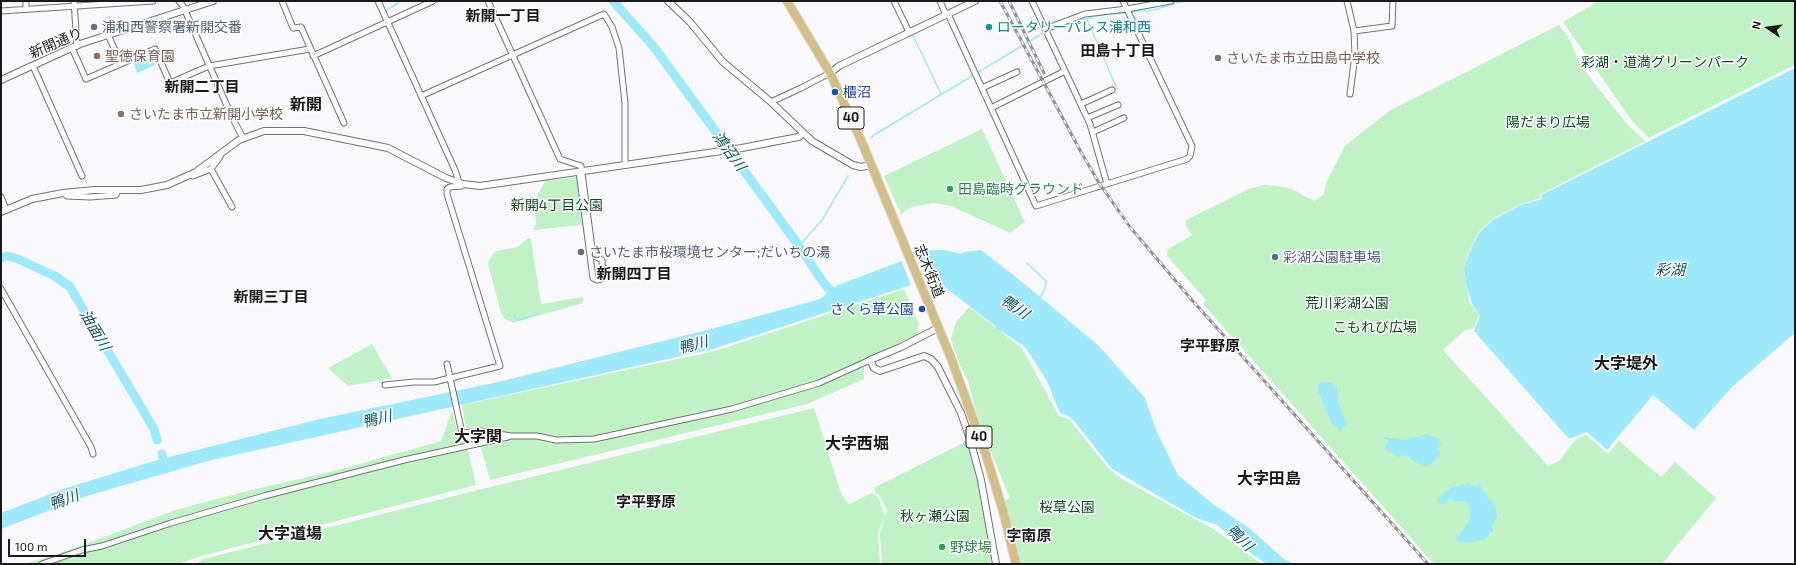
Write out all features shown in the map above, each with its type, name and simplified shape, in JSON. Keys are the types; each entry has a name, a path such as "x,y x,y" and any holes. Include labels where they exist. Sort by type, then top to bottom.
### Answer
{"main road":[{"name":"志木街道","path":"786,1 830,73 861,140 951,358 986,456 1003,511 1016,564"}],"street":[{"path":"26,1 26,9"},
{"path":"1,11 74,3 153,1"},
{"path":"179,1 242,138"},
{"name":"新開通り","path":"1,80 75,47 213,1"},
{"path":"282,1 293,28 301,27 344,123"},
{"path":"378,1 389,22 461,183"},
{"path":"314,56 389,22 427,2 433,1"},
{"path":"488,1 560,159 581,166 593,255 602,260 603,276 602,279 597,280 593,278 581,171"},
{"path":"668,1 690,22 723,62 771,102 812,141 852,165 861,167 871,165"},
{"path":"894,1 910,31"},
{"path":"940,1 1036,206 1187,159 1192,152 1192,146 1124,1"},
{"path":"771,102 910,31 975,1"},
{"path":"1032,1 1093,132 1107,184"},
{"path":"1045,29 1085,14 1128,10 1171,1"},
{"path":"1347,1 1354,31 1355,55 1350,94"},
{"path":"1354,31 1392,26 1393,1"},
{"path":"74,3 75,47 86,79 155,49 170,83 209,66 310,49"},
{"path":"421,96 604,14 612,27 619,48 625,103 625,165"},
{"path":"108,35 121,64"},
{"path":"33,66 82,176"},
{"path":"991,108 1065,71"},
{"path":"982,88 1017,72"},
{"path":"1081,104 1112,90"},
{"path":"1087,118 1118,105"},
{"path":"1093,132 1124,118"},
{"path":"1,198 4,211 32,199 63,192 156,188 186,177 242,138 264,131 304,132 382,146 396,151 446,178 461,183 480,186 742,148 799,137 803,133"},
{"path":"186,177 191,177 211,169 220,157 221,152"},
{"path":"211,169 232,207"},
{"path":"384,385 434,382 500,366 447,194 446,189 450,186 462,186 461,183"},
{"path":"1,289 91,447 93,454"},
{"path":"447,365 462,433 480,431 511,436 536,436 556,440 581,440 594,439 664,425 732,409 810,387 901,347 938,328"},
{"path":"870,360 874,368 880,371 924,356 931,359 938,367 961,413 974,452 983,486 996,564"},
{"path":"42,564 171,523 270,494 511,436"}],"green space":[{"name":"彩湖・道満グリーンパーク","path":"1599,1 1795,1 1795,65 1649,138 1632,121 1563,22"},
{"name":"荒川彩湖公園","path":"1559,25 1570,40 1580,65 1627,124 1645,141 1539,195 1541,198 1524,203 1494,218 1479,232 1467,257 1464,270 1469,301 1479,316 1473,329 1465,330 1443,350 1548,466 1559,461 1576,439 1586,435 1608,454 1619,441 1661,477 1675,462 1716,498 1662,564 1434,564 1203,304 1206,300 1167,256 1167,250 1192,235 1186,226 1186,220 1249,189 1263,185 1290,188 1314,201 1323,195 1327,181 1345,146 1389,111"},
{"name":"田島臨時グラウンド","path":"982,129 1025,222 1010,233 951,206 933,203 912,207 901,214 884,176"},
{"name":"新開4丁目公園","path":"577,177 582,225 533,230 536,224 535,200 545,181"},
{"path":"528,238 531,239 541,304 583,297 583,303 513,323 505,319 501,313 488,264 490,258 496,251 518,247"},
{"path":"904,289 919,324 917,335 864,359 864,379 807,404 490,480 475,427 466,428 462,405 715,351"},
{"name":"桜草公園","path":"969,307 1022,348 1059,416 1069,419 1108,468 1122,479 1215,530 1262,564 1020,564 1003,501 1010,498 988,445 976,412 968,381 960,365 951,339 956,322"},
{"path":"372,344 392,378 348,386 328,368"},
{"path":"814,408 841,493 849,504 872,493 878,497 885,516 878,533 880,564 196,564 203,559"},
{"path":"452,411 459,438 465,437 476,485 205,555 178,564 25,564 75,548 175,510 247,491 338,470 441,441"},
{"name":"秋ヶ瀬公園","path":"967,441 978,484 992,559 989,564 882,564 880,534 887,510 874,488"}],"water":[{"path":"151,56 155,65 137,73 134,63"},
{"name":"彩湖","path":"1795,68 1795,333 1732,387 1694,430 1653,395 1607,450 1587,432 1569,439 1474,331 1480,316 1473,306 1467,288 1464,269 1468,256 1479,233 1494,219 1523,204 1542,199 1541,195"},
{"name":"鴨川","path":"931,250 945,250 962,254 963,252 981,250 1099,346 1145,398 1157,432 1178,475 1213,504 1249,528 1284,559 1295,564 1267,564 1253,555 1217,525 1196,518 1112,469 1075,422 1068,416 1060,413 1047,381 1025,347 996,329 995,326 933,278 713,349 208,461 87,496 1,529 1,513 63,489 157,460 320,419 498,382 715,328 820,299 838,285"},
{"path":"1321,382 1330,382 1337,386 1338,400 1346,424 1340,431 1331,422 1318,390"},
{"path":"1427,434 1439,439 1441,444 1438,449 1441,453 1431,464 1426,466 1417,463 1406,455 1399,457 1386,451 1385,446 1389,441 1381,437 1405,440"},
{"path":"1480,482 1481,490 1487,493 1488,499 1495,504 1497,517 1492,527 1494,533 1490,531 1489,536 1485,539 1473,542 1466,543 1456,541 1455,540 1469,522 1469,506 1463,501 1455,501 1450,499 1447,503 1439,503 1438,499 1450,488 1469,483 1477,487"}],"pier":[{"path":"918,254 929,281 912,287 901,260"}],"waterway":[{"path":"385,11 401,1"},
{"name":"鴻沼川","path":"613,1 654,47 799,246 823,282 837,298"},
{"path":"1130,12 1154,10 1183,1"},
{"path":"1054,28 1101,15 1126,13"},
{"path":"1087,19 1117,89"},
{"path":"871,138 1045,32"},
{"path":"912,33 941,94"},
{"path":"799,246 822,220 848,176"},
{"name":"油面川","path":"1,258 8,256 18,259 55,276 70,287 154,429 157,440"},
{"path":"1027,263 1046,281 1045,289 1039,299"},
{"path":"515,314 514,318 519,320 541,313"},
{"name":"油面川","path":"162,454 165,467"}],"railway":[{"path":"1000,1 1081,152 1099,183 1130,227 1191,299 1428,564"},
{"path":"1009,1 1044,73"}],"place":[{"name":"浦和西警察署新開交番","path":"94,27"},
{"name":"ロータリーパレス浦和西","path":"989,27"},
{"name":"聖徳保育園","path":"97,56"},
{"name":"さいたま市立田島中学校","path":"1218,58"},
{"name":"櫃沼","path":"835,92"},
{"name":"さいたま市立新開小学校","path":"121,114"},
{"name":"田島臨時グラウンド","path":"950,189"},
{"name":"さいたま市桜環境センター;だいちの湯","path":"581,252"},
{"name":"彩湖公園駐車場","path":"1275,257"},
{"name":"さくら草公園","path":"922,309"},
{"name":"野球場","path":"942,547"}],"district":[{"name":"新開一丁目","path":"503,16"},
{"name":"田島十丁目","path":"1118,51"},
{"name":"新開二丁目","path":"202,87"},
{"name":"新開","path":"306,105"},
{"name":"新開四丁目","path":"634,274"},
{"name":"新開三丁目","path":"271,297"},
{"name":"字平野原","path":"1210,346"},
{"name":"大字堤外","path":"1626,364"},
{"name":"大字関","path":"478,437"},
{"name":"大字西堀","path":"857,444"},
{"name":"大字田島","path":"1269,479"},
{"name":"字平野原","path":"646,502"},
{"name":"大字道場","path":"290,534"},
{"name":"字南原","path":"1029,536"}],"park label":[{"name":"陽だまり広場","path":"1548,122"},
{"name":"こもれび広場","path":"1375,327"}]}
